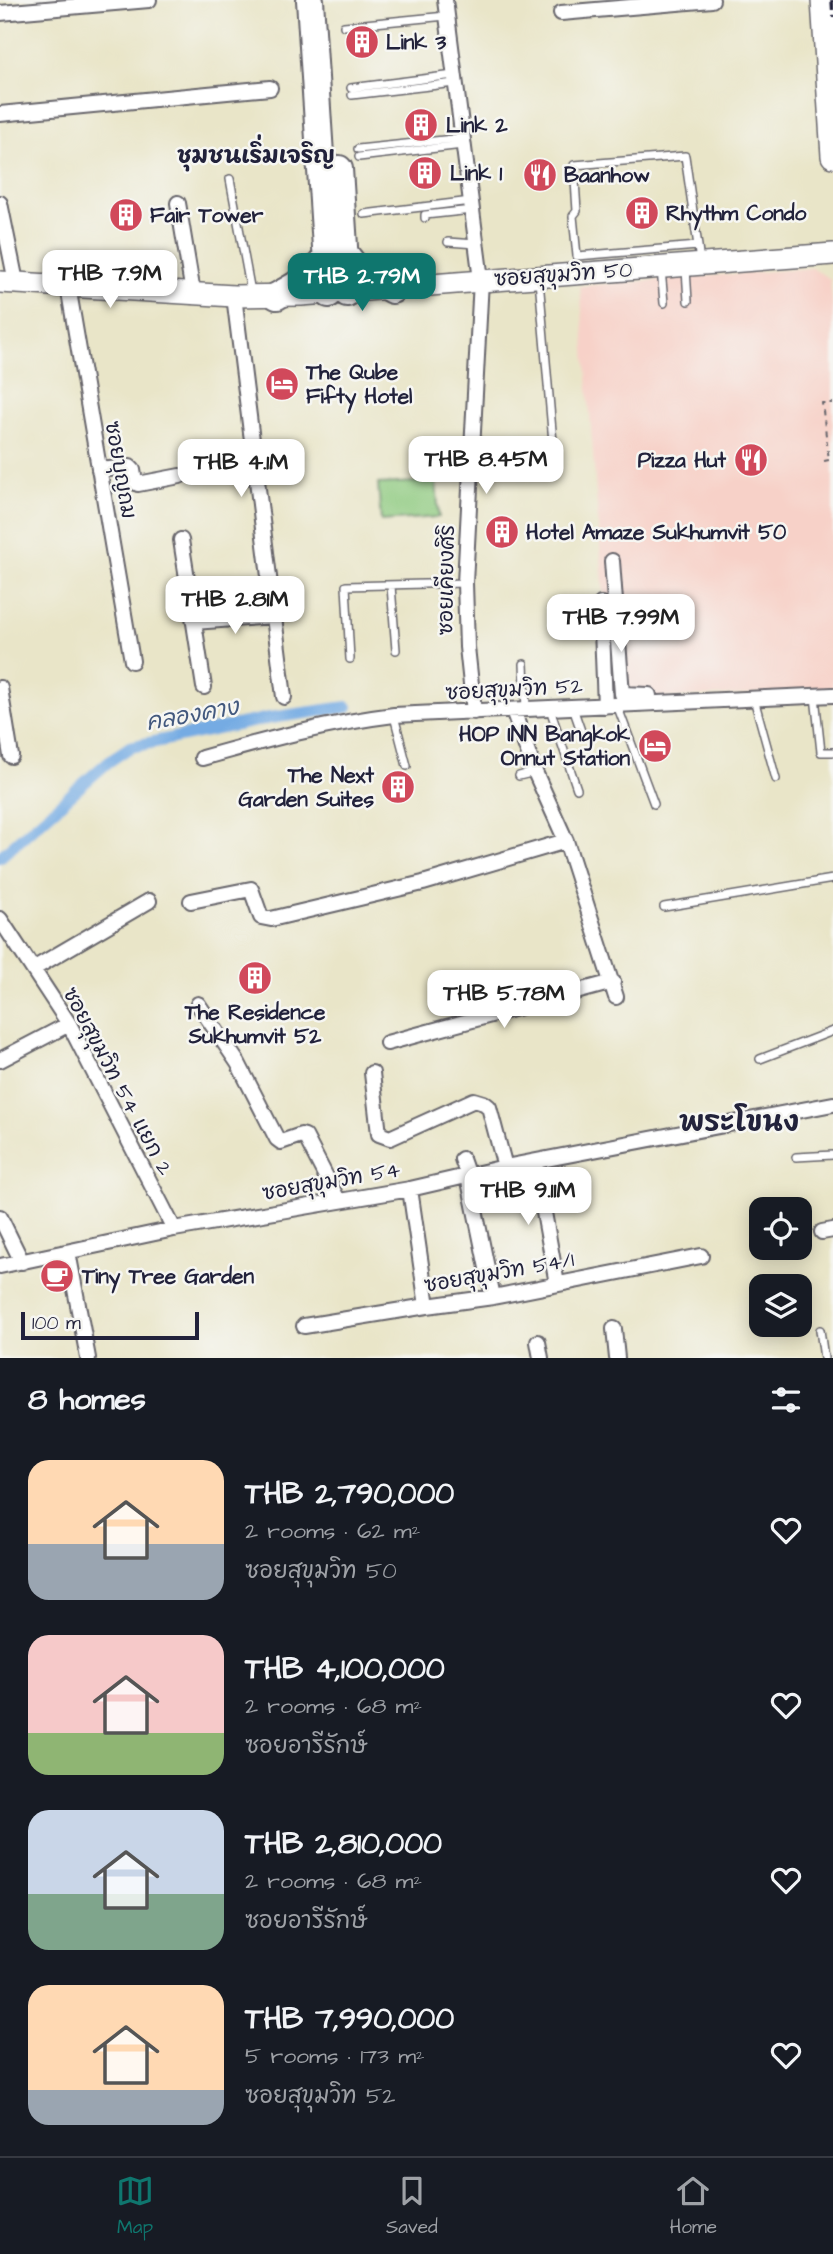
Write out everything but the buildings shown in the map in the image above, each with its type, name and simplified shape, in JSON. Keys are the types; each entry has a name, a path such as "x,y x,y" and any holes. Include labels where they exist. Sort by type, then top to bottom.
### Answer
{"highway":[{"path":"310,0 331,259"},
{"path":"294,294 331,259 326,0"},
{"path":"331,259 392,290"},
{"path":"294,294 331,259"}],"main road":[{"path":"823,0 833,156"}],"street":[{"path":"0,13 149,0"},
{"name":"ซอยเคียงศิริ","path":"445,0 481,280 465,583 467,647 474,712"},
{"path":"561,13 712,0"},
{"path":"0,114 270,88"},
{"path":"0,203 8,282"},
{"path":"178,203 193,284"},
{"name":"ซอยสุขุมวิท 50","path":"8,282 68,286 193,284 294,294 392,290 481,280 661,267 694,258 833,254"},
{"name":"ซอยบุญถม","path":"68,286 132,661"},
{"path":"284,697 273,615 294,294"},
{"path":"99,470 130,467 138,484 180,476"},
{"path":"181,540 204,687"},
{"path":"612,561 622,694 651,695"},
{"path":"601,604 611,706"},
{"path":"194,622 273,615"},
{"path":"0,688 12,756"},
{"name":"ซอยสุขุมวิท 52","path":"202,758 312,728 394,715 833,695"},
{"path":"387,1043 614,990 566,841 535,772 520,710"},
{"path":"191,901 251,889 261,917 271,919 423,883 566,841"},
{"path":"33,969 149,901"},
{"name":"ซอยสุขุมวิท 54 แยก 2","path":"0,919 69,1024 174,1229"},
{"path":"198,1004 239,1063 277,1139 281,1142 305,1136 338,1200"},
{"path":"0,1060 69,1024"},
{"path":"372,1073 379,1134 390,1138 474,1100 478,1101 489,1107 505,1167"},
{"name":"ซอยสุขุมวิท 54","path":"0,1266 174,1229 410,1189 505,1167 833,1104"},
{"path":"462,1159 468,1176 493,1297"},
{"path":"535,1163 557,1284"},
{"path":"410,1189 427,1306"},
{"path":"0,1217 22,1262"},
{"path":"68,1252 88,1358"},
{"name":"ซอยสุขุมวิท 54/1","path":"304,1326 493,1297 701,1256"},
{"path":"614,1329 617,1358"},
{"path":"538,1342 541,1358"}],"lane":[{"path":"344,26 447,16"},
{"path":"351,91 455,79"},
{"path":"358,153 463,141"},
{"path":"688,302 694,258 685,156 574,165 577,211 573,216 577,256 694,258"},
{"path":"230,178 294,294"},
{"path":"364,214 471,205"},
{"path":"425,218 425,215 471,205"},
{"path":"448,242 476,244"},
{"path":"661,267 664,303"},
{"path":"538,276 554,454"},
{"path":"349,659 344,588 465,583"},
{"path":"391,586 396,650"},
{"path":"520,710 524,664"},
{"path":"815,696 821,752 833,752"},
{"path":"753,698 776,779"},
{"path":"611,706 654,804"},
{"path":"573,708 581,731"},
{"path":"550,709 577,789"},
{"path":"394,715 407,766"},
{"path":"520,776 535,772"},
{"path":"664,907 833,879"},
{"path":"760,1059 833,1031"},
{"path":"796,1157 833,1155"},
{"path":"820,1330 824,1358"}],"path":[{"path":"824,461 829,460 822,403 833,403"}],"shaded area":[{"path":"812,268 830,279 833,310 833,691 612,700 580,286"}],"green space":[{"path":"436,481 439,517 381,521 378,484"}],"waterway":[{"name":"คลองคาง","path":"0,857 108,762 130,747 270,718 347,707"}],"railway":[{"path":"832,0 833,17"}],"place":[{"name":"Link 3","path":"362,42"},
{"name":"Link 2","path":"421,125"},
{"name":"Link 1","path":"425,173"},
{"name":"Baanhow","path":"540,175"},
{"name":"Rhythm Condo","path":"642,213"},
{"name":"Fair Tower","path":"126,215"},
{"name":"The Qube Fifty Hotel","path":"282,384"},
{"name":"Pizza Hut","path":"751,460"},
{"name":"Hotel Amaze Sukhumvit 50","path":"502,532"},
{"name":"HOP INN Bangkok Onnut Station","path":"655,746"},
{"name":"The Next Garden Suites","path":"398,787"},
{"name":"The Residence Sukhumvit 52","path":"255,978"},
{"name":"Tiny Tree Garden","path":"57,1276"}],"district":[{"name":"ชุมชนเริ่มเจริญ","path":"256,155"},
{"name":"พระโขนง","path":"739,1121"}]}
